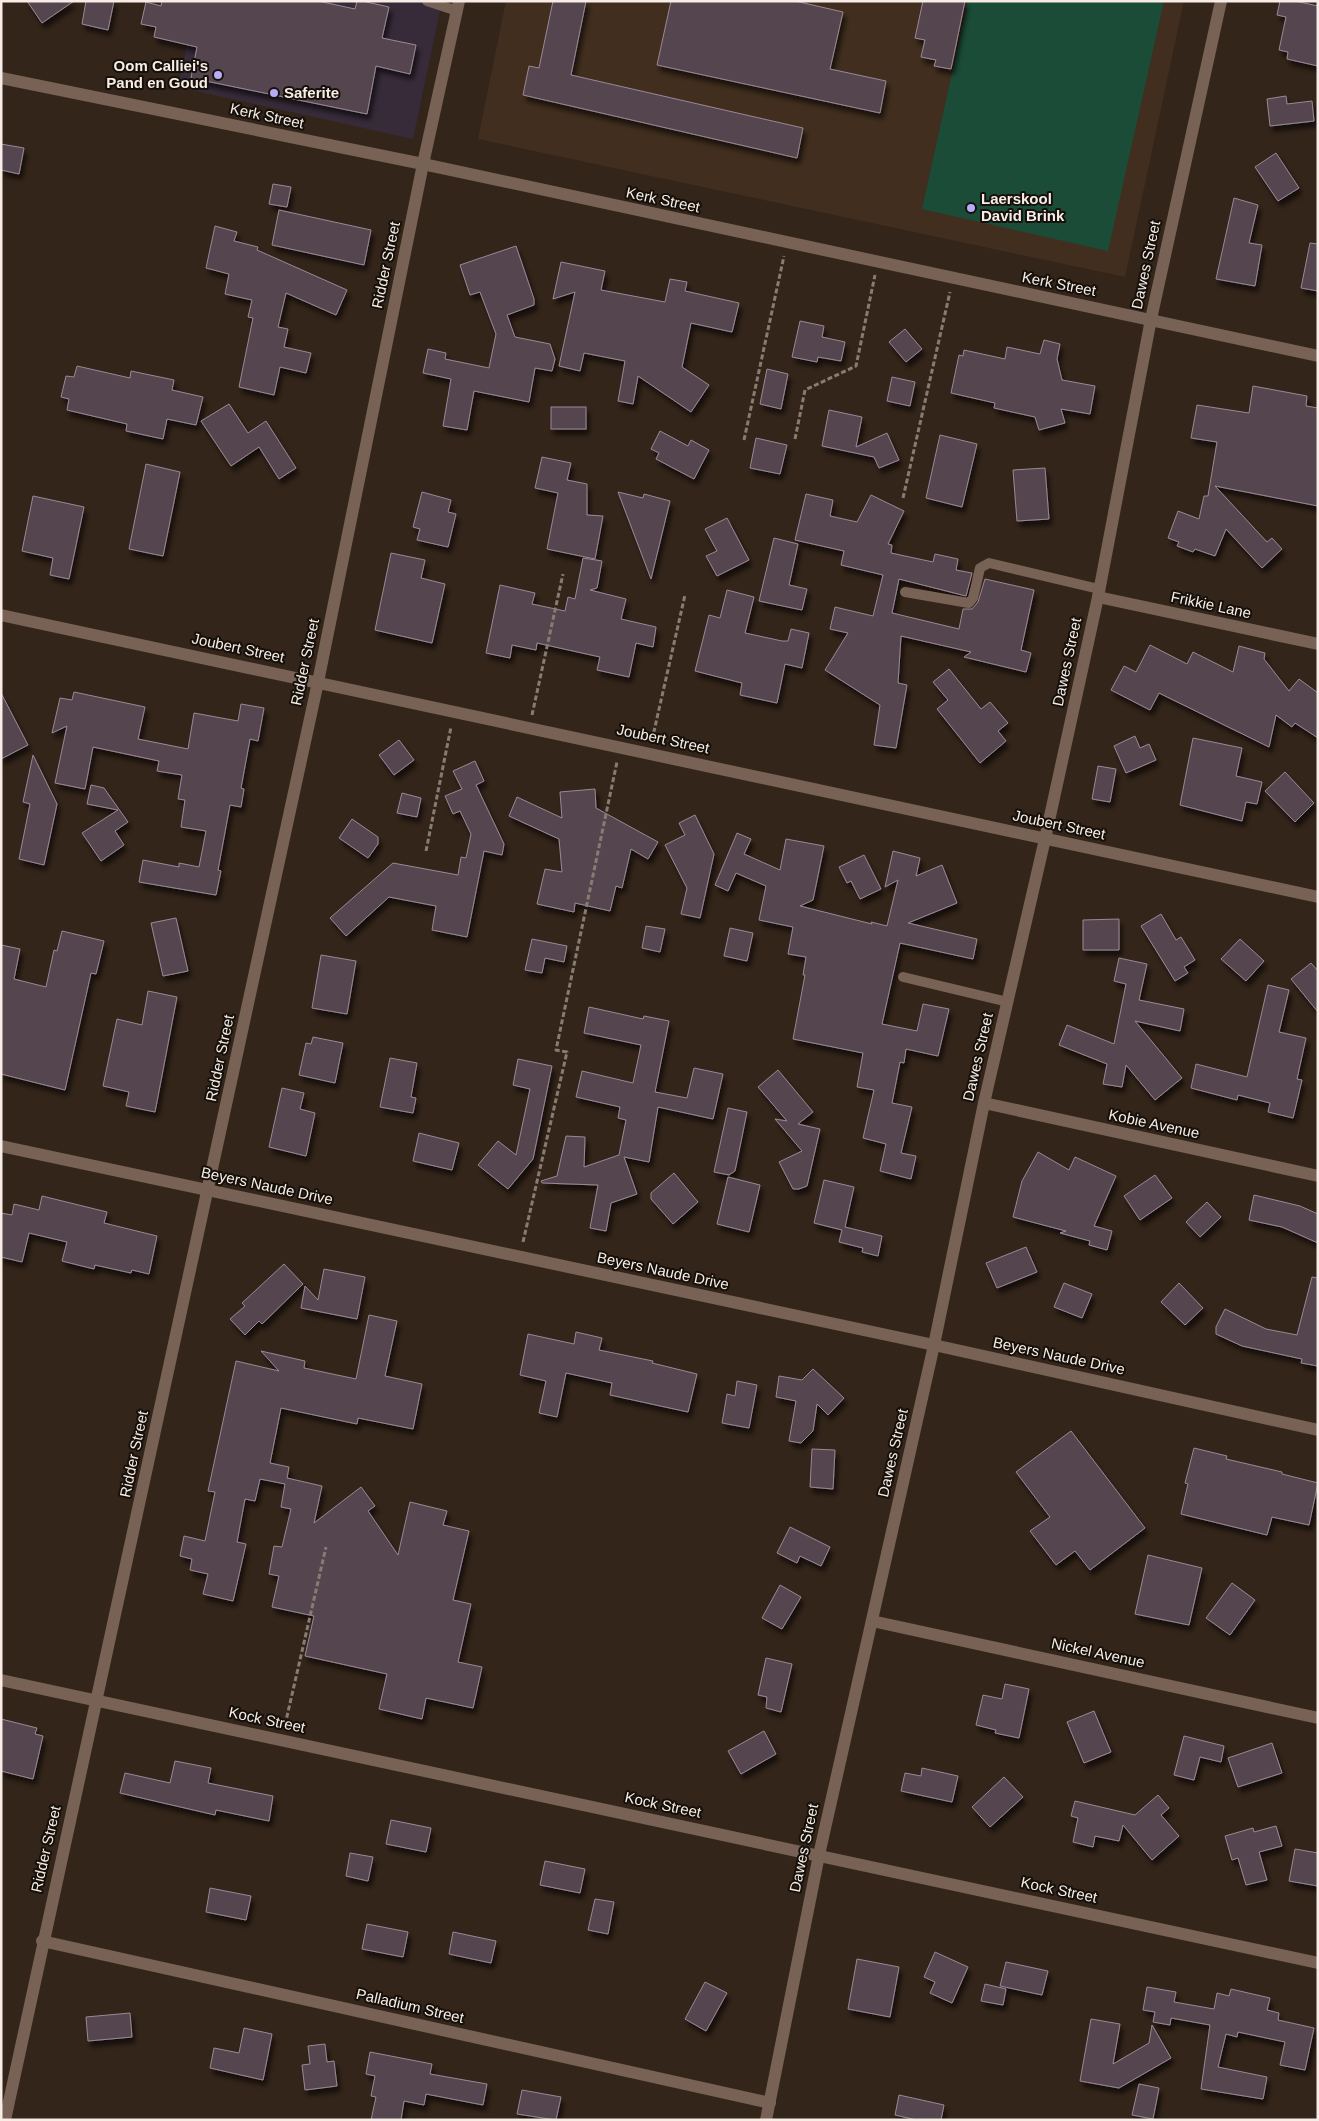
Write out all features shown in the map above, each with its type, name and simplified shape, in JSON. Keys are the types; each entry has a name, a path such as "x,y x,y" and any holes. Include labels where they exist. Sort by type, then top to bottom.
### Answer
{"street":[{"name":"Dawes Street","path":"766,2120 819,1855 934,1345 984,1103 1045,839 1098,593 1151,319 1221,1"},
{"name":"Ridder Street","path":"4,2120 318,682 423,164 458,6"},
{"name":"Kerk Street","path":"1,78 423,164 1318,356"},
{"name":"Frikkie Lane","path":"1098,593 1318,644"},
{"name":"Joubert Street","path":"1,614 1318,897"},
{"name":"Kobie Avenue","path":"984,1103 1318,1176"},
{"name":"Beyers Naude Drive","path":"1,1146 934,1345 1318,1430"},
{"name":"Nickel Avenue","path":"872,1621 1318,1718"},
{"name":"Kock Street","path":"1,1680 1318,1963"},
{"name":"Palladium Street","path":"42,1941 770,2103"}],"lane":[{"path":"427,1 458,6"},
{"path":"905,592 969,603 973,598 980,568 989,563 1098,593"},
{"path":"903,977 1008,1002"}],"path":[{"path":"744,440 787,243"},
{"path":"795,439 805,390 856,366 878,262"},
{"path":"903,498 953,279"},
{"path":"529,727 563,574"},
{"path":"649,753 685,595"},
{"path":"426,851 454,711"},
{"path":"519,1257 567,1052 556,1050 620,746"},
{"path":"282,1740 326,1547"}],"shaded area":[{"path":"196,1 442,1 413,139 178,87"},
{"name":"Laerskool David Brink","path":"506,1 1184,1 1125,277 478,139"}],"green space":[{"path":"968,1 1164,1 1108,251 922,209"}],"building":[{"path":"27,1 74,1 42,23"},
{"path":"86,1 114,1 108,30 82,24"},
{"path":"162,1 318,1 355,9 357,1 362,1 389,7 382,38 416,45 410,74 376,66 367,114 191,78 197,47 154,37 156,27 141,24 146,2 161,6"},
{"path":"553,1 586,1 571,75 803,128 797,158 523,95 529,66 539,68"},
{"path":"671,1 795,1 843,12 830,69 886,81 880,113 657,65"},
{"path":"923,1 965,1 951,69 934,66 936,60 921,57 925,40 915,38"},
{"path":"1280,1 1295,1 1318,6 1318,66 1287,59 1288,52 1279,50 1286,17 1277,15"},
{"path":"1286,96 1287,104 1312,101 1314,121 1270,126 1267,99"},
{"path":"1,144 24,148 19,174 1,170"},
{"path":"1276,153 1299,188 1278,201 1255,167"},
{"path":"273,184 291,187 287,207 269,204"},
{"path":"1234,198 1258,205 1249,243 1262,245 1255,286 1216,279"},
{"path":"279,210 371,230 364,265 272,245"},
{"path":"215,226 237,232 234,241 258,247 257,250 347,290 336,315 286,293 278,327 288,329 284,347 311,353 306,373 280,367 274,395 239,387 253,318 248,317 252,300 225,294 229,274 206,268"},
{"path":"1310,243 1318,244 1318,291 1301,288"},
{"path":"516,246 534,299 534,305 507,315 515,337 550,344 555,359 552,371 535,368 529,402 474,391 467,430 443,426 451,379 423,373 428,349 446,353 445,359 489,368 496,334 480,292 470,295 460,265"},
{"path":"561,262 605,271 601,290 665,302 670,279 687,282 685,291 739,303 732,332 691,323 682,367 709,385 691,412 638,376 633,404 618,401 625,361 584,353 580,371 559,366 575,292 553,299"},
{"path":"800,321 824,326 822,337 845,342 841,361 818,357 817,362 792,357"},
{"path":"905,329 922,349 906,362 889,342"},
{"path":"1044,340 1060,344 1057,359 1062,380 1095,386 1090,414 1061,409 1065,423 1039,430 1035,417 994,408 995,403 951,393 959,355 963,356 964,350 1005,359 1007,347 1040,354"},
{"path":"77,366 130,378 131,371 174,380 172,390 203,397 196,425 167,419 163,439 126,431 127,424 67,410 69,399 61,397 66,376 74,377"},
{"path":"767,369 788,374 781,409 760,404"},
{"path":"892,377 915,382 910,406 887,401"},
{"path":"1253,386 1307,396 1306,406 1318,408 1318,506 1215,486 1267,542 1272,538 1282,549 1262,568 1226,529 1215,556 1195,549 1193,552 1177,546 1179,542 1168,538 1178,511 1199,519 1204,496 1208,496 1217,442 1191,438 1197,405 1249,413"},
{"path":"229,404 248,433 266,421 296,468 279,479 259,447 231,466 201,421"},
{"path":"551,407 586,407 586,429 551,429"},
{"path":"829,410 862,417 856,447 887,433 899,460 879,468 874,457 822,446"},
{"path":"660,431 688,446 691,440 709,450 694,479 656,459 659,453 651,449"},
{"path":"940,435 977,444 962,507 926,498"},
{"path":"756,438 787,445 780,474 750,468"},
{"path":"542,457 571,463 567,480 587,484 587,515 603,516 595,559 547,549 558,493 535,488"},
{"path":"146,464 180,472 163,556 129,549"},
{"path":"1045,468 1049,519 1017,521 1013,470"},
{"path":"422,492 451,500 448,512 456,514 448,547 417,540 420,529 413,527"},
{"path":"618,492 643,498 644,494 670,501 651,579"},
{"path":"806,494 833,500 830,516 857,522 871,495 904,511 888,544 892,545 891,553 933,562 935,554 958,559 956,570 972,573 966,596 899,579 892,613 959,629 963,609 972,609 978,602 985,579 1034,590 1021,650 1031,653 1026,672 964,657 971,652 901,636 898,683 907,685 896,748 874,745 880,705 825,670 848,633 830,629 835,607 873,616 883,575 841,565 844,551 795,540"},
{"path":"33,496 84,507 69,579 50,575 53,558 22,551"},
{"path":"727,518 749,560 717,576 706,556 717,551 705,529"},
{"path":"774,538 798,544 789,585 807,589 802,610 759,601"},
{"path":"391,553 425,560 421,578 445,584 432,643 375,630"},
{"path":"583,558 602,561 597,588 590,590 626,599 621,619 656,627 653,647 636,643 629,677 597,670 600,657 537,643 536,650 512,645 510,658 486,653 500,585 535,593 532,604 565,611 568,597 575,599"},
{"path":"727,590 754,597 745,633 788,641 791,629 809,633 802,668 785,664 777,703 740,695 742,683 695,671 709,615 720,618"},
{"path":"1150,645 1187,664 1193,652 1233,672 1239,646 1265,653 1264,659 1289,691 1299,679 1318,693 1318,738 1295,723 1292,727 1276,715 1269,747 1159,693 1150,710 1111,690 1124,666 1136,672"},
{"path":"949,669 981,709 990,702 1008,723 998,731 1006,741 980,763 937,709 948,700 933,682"},
{"path":"74,692 145,707 138,739 188,749 194,713 238,721 241,704 264,708 258,741 250,739 241,788 244,789 241,807 230,805 218,870 221,871 216,895 139,882 143,860 179,867 179,863 199,867 206,831 181,827 185,800 178,799 182,775 157,771 159,761 93,747 85,789 55,783 67,726 52,733 60,698 72,700"},
{"path":"1,693 28,745 1,759"},
{"path":"1135,736 1140,748 1149,744 1156,760 1126,773 1114,746"},
{"path":"1193,738 1242,748 1236,776 1262,782 1257,804 1246,802 1242,821 1180,805"},
{"path":"399,740 414,760 394,775 379,755"},
{"path":"33,755 57,804 44,865 19,859 30,804 23,802"},
{"path":"475,761 484,781 476,785 504,844 502,855 484,851 467,937 432,930 436,906 389,897 346,936 330,918 393,863 458,875 461,857 466,858 471,834 460,811 453,814 445,796 462,789 453,771"},
{"path":"1098,766 1116,769 1110,802 1092,799"},
{"path":"1285,772 1314,803 1295,822 1265,791"},
{"path":"91,785 104,788 128,822 115,831 124,845 101,861 82,833 118,810 87,804"},
{"path":"595,789 596,808 658,842 648,859 631,849 622,888 616,886 610,911 575,903 574,912 537,904 545,869 562,872 559,839 509,816 517,797 562,818 560,792"},
{"path":"402,793 421,798 417,817 397,813"},
{"path":"695,815 714,854 700,918 681,914 687,888 665,845 685,835 679,823"},
{"path":"352,819 378,837 378,844 368,858 339,838"},
{"path":"737,833 751,839 744,854 780,870 786,839 824,846 813,900 800,906 872,924 871,922 887,926 898,880 885,887 893,851 920,858 916,876 942,865 957,903 908,923 977,939 973,959 900,943 882,1024 917,1031 923,1004 949,1009 938,1056 906,1049 904,1063 900,1062 892,1103 912,1107 901,1153 916,1156 911,1179 880,1171 886,1144 863,1138 874,1090 857,1087 863,1053 793,1039 805,975 803,975 806,957 788,954 793,927 759,920 766,886 736,873 728,891 715,885"},
{"path":"864,855 881,889 860,899 851,881 847,883 839,867"},
{"path":"1161,914 1176,940 1181,937 1195,960 1184,967 1188,973 1175,981 1141,926"},
{"path":"176,918 188,971 163,976 151,923"},
{"path":"1119,919 1119,950 1083,950 1083,920"},
{"path":"646,926 665,929 660,952 642,948"},
{"path":"730,928 753,933 747,961 724,956"},
{"path":"62,931 104,941 96,974 91,973 65,1090 1,1074 1,945 20,949 14,979 46,987 54,950 57,951"},
{"path":"532,939 567,946 564,962 545,958 542,973 525,970"},
{"path":"1240,939 1264,961 1246,981 1221,959"},
{"path":"321,955 356,961 347,1014 312,1008"},
{"path":"1119,958 1147,964 1139,1000 1184,1009 1180,1031 1135,1021 1182,1078 1155,1100 1126,1065 1122,1087 1103,1084 1107,1064 1059,1045 1067,1025 1114,1044 1126,984 1114,981"},
{"path":"1311,963 1318,971 1318,1012 1291,979"},
{"path":"1268,985 1289,990 1279,1032 1306,1038 1297,1079 1302,1080 1293,1118 1268,1112 1270,1103 1238,1095 1237,1100 1191,1088 1196,1064 1247,1077"},
{"path":"148,991 177,997 155,1112 126,1106 129,1092 103,1086 117,1019 142,1025"},
{"path":"589,1007 643,1019 644,1016 669,1021 655,1092 687,1098 694,1068 723,1074 713,1119 658,1107 649,1162 624,1157 637,1194 611,1203 606,1231 590,1228 598,1185 542,1183 541,1181 557,1176 566,1136 585,1137 584,1167 619,1155 626,1120 618,1118 620,1107 576,1097 582,1071 633,1083 641,1045 584,1033"},
{"path":"313,1037 343,1043 335,1083 299,1075 306,1043 311,1044"},
{"path":"390,1058 417,1063 411,1097 416,1098 413,1113 380,1107"},
{"path":"518,1059 552,1066 533,1159 508,1189 478,1165 498,1141 516,1155 530,1089 513,1085"},
{"path":"778,1070 813,1112 798,1124 820,1129 807,1186 799,1189 793,1189 779,1162 802,1151 775,1119 787,1121 758,1087"},
{"path":"282,1088 304,1093 300,1109 315,1113 306,1156 269,1147"},
{"path":"728,1108 747,1112 735,1171 729,1175 714,1172"},
{"path":"419,1133 459,1143 452,1170 413,1161"},
{"path":"1038,1152 1069,1170 1075,1157 1116,1176 1094,1226 1112,1231 1107,1250 1089,1245 1090,1241 1060,1233 1066,1231 1013,1217 1022,1181"},
{"path":"674,1173 698,1202 673,1224 651,1199 651,1193"},
{"path":"1155,1175 1172,1198 1140,1220 1124,1196"},
{"path":"728,1177 760,1185 749,1232 717,1224"},
{"path":"824,1180 854,1187 845,1227 882,1236 878,1256 862,1252 863,1248 839,1242 842,1230 814,1223"},
{"path":"1254,1195 1300,1206 1318,1214 1318,1243 1282,1227 1249,1220"},
{"path":"42,1196 107,1212 104,1223 157,1236 149,1274 132,1270 131,1273 95,1265 94,1269 62,1261 67,1242 29,1233 22,1262 1,1257 1,1213 12,1215 14,1204 39,1210"},
{"path":"1207,1202 1221,1217 1200,1237 1186,1222"},
{"path":"1026,1247 1037,1272 997,1288 986,1263"},
{"path":"284,1264 303,1284 262,1324 259,1321 245,1335 230,1319 245,1306 242,1303"},
{"path":"324,1269 365,1277 357,1319 301,1308 305,1286 318,1300"},
{"path":"1312,1277 1318,1278 1318,1366 1301,1363 1302,1359 1242,1346 1216,1334 1216,1327 1225,1309 1266,1329 1297,1335"},
{"path":"1064,1283 1092,1294 1082,1318 1054,1307"},
{"path":"1179,1283 1203,1308 1185,1325 1161,1302"},
{"path":"369,1315 397,1321 385,1376 422,1384 413,1429 358,1418 357,1424 281,1408 270,1463 289,1467 287,1478 322,1486 314,1523 361,1487 375,1506 368,1511 398,1555 410,1502 447,1511 443,1525 469,1531 453,1600 471,1604 458,1662 482,1667 473,1708 426,1698 422,1719 379,1709 387,1674 305,1656 314,1616 272,1607 279,1576 269,1574 274,1546 282,1547 291,1509 281,1507 285,1484 260,1479 255,1501 245,1499 237,1542 246,1544 233,1601 203,1594 208,1574 190,1570 192,1559 180,1556 184,1536 205,1541 215,1492 208,1491 236,1361 279,1371 261,1351 305,1361 304,1368 356,1379"},
{"path":"576,1332 602,1338 599,1350 653,1361 652,1363 697,1374 688,1412 610,1395 612,1383 566,1373 557,1417 539,1413 546,1381 520,1375 528,1334 574,1344"},
{"path":"813,1369 844,1398 828,1415 817,1404 813,1431 801,1443 789,1441 796,1401 776,1397 779,1376 802,1380"},
{"path":"737,1381 757,1385 749,1428 722,1423 727,1394 735,1396"},
{"path":"1071,1431 1145,1528 1090,1570 1075,1551 1056,1565 1030,1531 1050,1517 1016,1472"},
{"path":"1194,1448 1227,1456 1226,1459 1282,1472 1282,1474 1318,1483 1309,1525 1272,1517 1267,1535 1181,1514 1188,1484 1185,1483"},
{"path":"812,1449 835,1450 833,1489 810,1487"},
{"path":"790,1527 830,1547 821,1566 800,1556 797,1563 777,1553"},
{"path":"1148,1555 1202,1568 1189,1625 1135,1614"},
{"path":"1232,1583 1255,1600 1230,1635 1206,1618"},
{"path":"780,1585 801,1597 782,1629 762,1618"},
{"path":"766,1658 792,1664 781,1712 766,1708 767,1697 758,1695"},
{"path":"1005,1684 1029,1689 1019,1738 995,1733 996,1730 976,1725 983,1695 1002,1699"},
{"path":"1094,1711 1111,1752 1084,1763 1067,1722"},
{"path":"1,1719 37,1728 35,1734 43,1736 33,1779 1,1771"},
{"path":"764,1731 776,1754 741,1774 728,1751"},
{"path":"1184,1736 1224,1746 1221,1762 1200,1757 1194,1780 1174,1775"},
{"path":"1272,1743 1282,1773 1238,1787 1228,1758"},
{"path":"175,1761 211,1768 208,1783 273,1796 269,1821 216,1810 215,1815 120,1793 125,1773 170,1783"},
{"path":"922,1768 958,1776 952,1802 901,1791 905,1773 921,1776"},
{"path":"1004,1777 1023,1797 990,1827 972,1807"},
{"path":"1158,1795 1169,1808 1161,1815 1179,1836 1152,1860 1123,1825 1119,1841 1095,1836 1093,1847 1073,1842 1078,1818 1071,1816 1075,1801 1135,1815"},
{"path":"391,1820 431,1828 426,1852 386,1844"},
{"path":"1276,1826 1282,1846 1259,1852 1267,1880 1246,1885 1238,1858 1232,1860 1225,1836 1253,1828 1254,1832"},
{"path":"1295,1849 1318,1853 1318,1886 1289,1881"},
{"path":"350,1853 373,1857 368,1881 346,1876"},
{"path":"545,1861 585,1869 580,1893 540,1885"},
{"path":"210,1888 251,1896 246,1920 206,1912"},
{"path":"595,1899 614,1902 608,1934 588,1930"},
{"path":"367,1924 408,1932 403,1957 362,1949"},
{"path":"453,1932 496,1941 491,1963 449,1954"},
{"path":"935,1952 968,1967 952,2003 930,1993 935,1982 924,1977"},
{"path":"857,1959 899,1967 890,2017 848,2009"},
{"path":"1006,1962 1048,1971 1042,1995 1000,1986"},
{"path":"705,1982 727,1993 706,2031 685,2019"},
{"path":"985,1984 1006,1989 1003,2005 981,2001"},
{"path":"1147,1987 1176,1992 1174,2002 1214,2009 1217,1993 1229,1996 1231,1989 1270,1998 1267,2010 1279,2013 1278,2020 1314,2028 1305,2070 1280,2065 1285,2042 1238,2032 1237,2037 1226,2034 1218,2067 1267,2077 1263,2099 1201,2089 1210,2025 1171,2018 1170,2025 1153,2022 1155,2012 1143,2010"},
{"path":"130,2013 132,2037 88,2041 86,2017"},
{"path":"1091,2019 1120,2024 1113,2064 1149,2043 1152,2025 1171,2058 1119,2088 1080,2081"},
{"path":"244,2028 272,2034 263,2080 210,2068 214,2048 239,2053"},
{"path":"325,2044 327,2062 334,2061 337,2086 305,2090 302,2065 310,2064 308,2046"},
{"path":"370,2052 432,2064 430,2074 487,2084 483,2105 426,2094 424,2105 404,2101 401,2120 371,2120 376,2097 371,2096 375,2076 366,2074"},
{"path":"1139,2084 1159,2088 1153,2119 1132,2115"},
{"path":"522,2090 561,2097 556,2120 517,2114"},
{"path":"899,2095 944,2105 941,2120 917,2120 895,2115"}],"place":[{"name":"Oom Calliei's Pand en Goud","path":"218,75"},
{"name":"Saferite","path":"274,93"},
{"name":"Laerskool David Brink","path":"971,208"}]}
